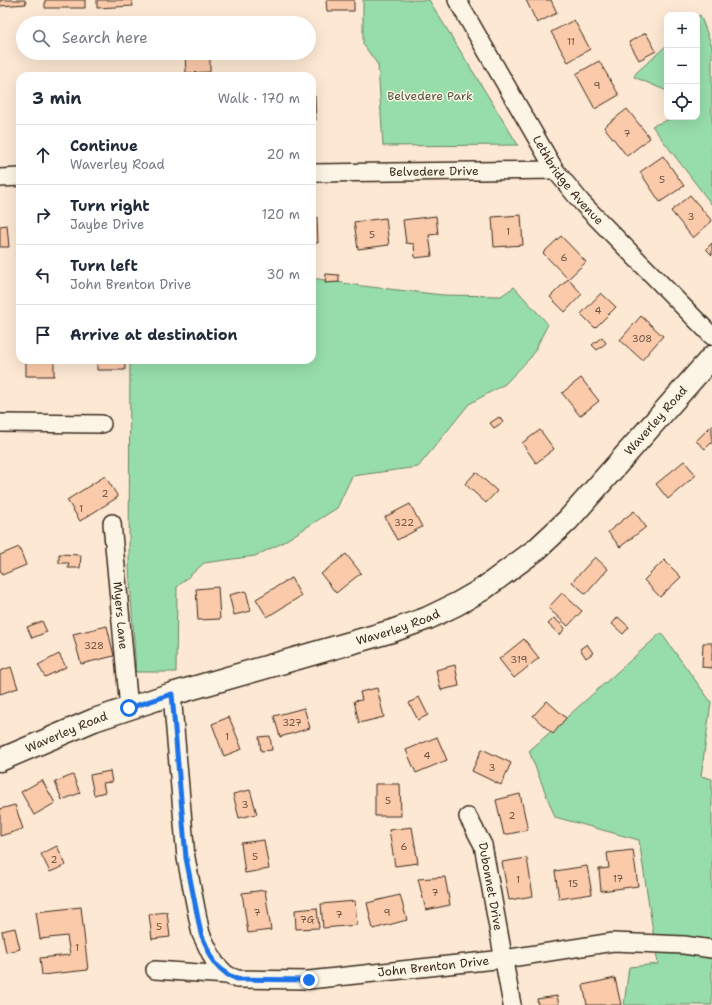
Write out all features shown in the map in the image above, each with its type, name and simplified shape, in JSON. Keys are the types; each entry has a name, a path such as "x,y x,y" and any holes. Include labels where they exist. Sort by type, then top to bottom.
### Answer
{"main road":[{"name":"Waverley Road","path":"0,760 94,720 129,708 172,694 392,631 439,613 483,589 537,549 568,520 712,358"}],"street":[{"name":"Lethbridge Avenue","path":"457,0 555,170 582,203 712,336"},
{"name":"Belvedere Drive","path":"316,173 555,170"},
{"path":"0,178 16,177"},
{"path":"0,423 102,424"},
{"name":"Myers Lane","path":"112,523 129,708"},
{"path":"172,694 188,866 201,934 214,963 228,975"},
{"name":"Dubonnet Drive","path":"468,817 484,845 512,1005"},
{"name":"John Brenton Drive","path":"155,970 228,975 237,979 309,980 504,959 613,942 684,945 712,949"}],"green space":[{"name":"Belvedere Park","path":"363,0 429,0 518,145 383,146 378,65 363,44"},
{"path":"700,15 712,46 712,205 652,126 668,120 700,120"},
{"path":"664,48 664,90 634,77 636,73"},
{"path":"316,279 362,286 443,295 501,296 514,287 548,324 532,356 505,384 469,404 418,467 352,476 337,508 280,544 255,556 204,563 177,587 176,672 136,672 129,567 130,364 316,364"},
{"path":"661,633 711,702 701,776 712,779 712,1005 624,1005 629,967 658,964 639,840 555,817 529,751"}],"building":[{"path":"0,0 25,0 26,4 0,6"},
{"path":"45,0 85,0 85,8 45,8"},
{"path":"97,0 132,0 133,6 97,8"},
{"path":"326,0 354,0 354,11 327,11"},
{"path":"526,0 551,0 557,13 537,23"},
{"path":"574,20 590,49 568,62 551,32"},
{"path":"646,33 656,51 639,60 629,42"},
{"path":"185,60 210,60 210,72 186,72"},
{"path":"599,61 619,95 595,109 576,74"},
{"path":"627,109 650,138 627,156 604,127"},
{"path":"663,156 684,186 660,202 640,172"},
{"path":"690,195 712,221 693,238 671,211"},
{"path":"521,215 523,245 494,247 492,217"},
{"path":"436,216 438,234 429,235 432,256 415,258 414,244 406,243 403,220"},
{"path":"316,217 317,217 318,243 316,243"},
{"path":"386,218 389,245 358,249 354,222"},
{"path":"7,225 9,247 0,247 0,226"},
{"path":"561,236 586,262 568,279 543,253"},
{"path":"712,243 712,255 706,249"},
{"path":"326,274 339,275 339,282 325,283"},
{"path":"568,279 582,294 565,312 550,297"},
{"path":"601,293 616,307 595,328 581,314"},
{"path":"641,316 663,336 642,360 620,340"},
{"path":"602,337 606,343 597,350 592,345"},
{"path":"26,364 54,364 54,376 26,376"},
{"path":"97,364 125,364 125,370 97,370"},
{"path":"581,378 599,401 580,416 562,393"},
{"path":"499,417 503,422 494,428 490,423"},
{"path":"712,425 712,444 711,443 705,449 696,441"},
{"path":"540,430 554,449 536,463 522,443"},
{"path":"684,461 696,475 668,499 656,484"},
{"path":"476,472 497,491 486,503 465,484"},
{"path":"105,476 118,497 80,521 67,500"},
{"path":"410,504 422,527 397,540 385,517"},
{"path":"634,511 646,527 620,547 608,532"},
{"path":"19,547 26,565 2,575 0,569 0,555"},
{"path":"59,554 81,555 80,568 68,568 69,563 59,563"},
{"path":"346,554 361,573 336,593 321,574"},
{"path":"595,557 608,569 586,594 572,582"},
{"path":"664,560 681,577 660,597 644,580"},
{"path":"291,578 301,596 267,617 256,599"},
{"path":"218,587 220,619 198,620 196,589"},
{"path":"246,591 251,611 234,615 229,595"},
{"path":"562,593 582,611 568,626 548,608"},
{"path":"618,617 629,627 623,634 612,624"},
{"path":"554,618 565,628 560,635 548,624"},
{"path":"42,621 47,632 32,638 27,627"},
{"path":"107,626 114,656 81,664 73,634"},
{"path":"524,639 539,658 514,678 499,659"},
{"path":"703,643 712,643 712,668 702,667"},
{"path":"587,644 593,653 586,658 580,649"},
{"path":"59,654 66,667 45,677 38,665"},
{"path":"455,665 459,686 441,690 436,670"},
{"path":"11,667 18,688 0,694 0,671"},
{"path":"377,688 384,717 359,723 354,701 362,700 360,692"},
{"path":"419,697 428,715 418,720 409,703"},
{"path":"547,701 566,718 553,734 533,716"},
{"path":"304,708 310,728 280,737 274,716"},
{"path":"229,717 242,749 224,756 212,724"},
{"path":"270,736 272,750 261,751 259,737"},
{"path":"437,737 447,760 416,773 406,750"},
{"path":"482,749 511,763 501,785 472,771"},
{"path":"110,771 112,782 103,783 105,792 94,795 90,775"},
{"path":"73,775 80,793 62,800 55,782"},
{"path":"42,780 55,803 34,815 21,792"},
{"path":"375,784 400,784 401,816 375,816"},
{"path":"250,790 257,814 239,818 233,794"},
{"path":"520,794 528,830 504,835 496,800"},
{"path":"15,805 23,829 0,836 0,809"},
{"path":"412,827 418,863 395,866 389,830"},
{"path":"264,840 269,869 245,873 241,843"},
{"path":"57,846 66,865 50,872 41,854"},
{"path":"633,850 638,886 601,891 599,869 609,868 607,853"},
{"path":"527,858 533,896 509,900 502,862"},
{"path":"587,866 592,894 559,899 555,871"},
{"path":"445,877 450,905 426,910 418,879"},
{"path":"265,890 271,930 248,933 242,893"},
{"path":"400,895 407,920 373,929 367,903"},
{"path":"355,901 357,925 323,928 321,904"},
{"path":"81,907 88,970 42,975 40,958 70,955 67,936 40,939 36,912"},
{"path":"317,908 319,928 296,929 295,910"},
{"path":"167,912 170,937 152,939 149,914"},
{"path":"15,928 20,949 6,952 2,931"},
{"path":"615,978 621,1005 587,1005 583,985"},
{"path":"557,996 559,1005 538,1005 537,999"}],"route":[{"path":"129,708 172,694 186,858 201,934 214,963 228,975 237,979 309,980"}]}
